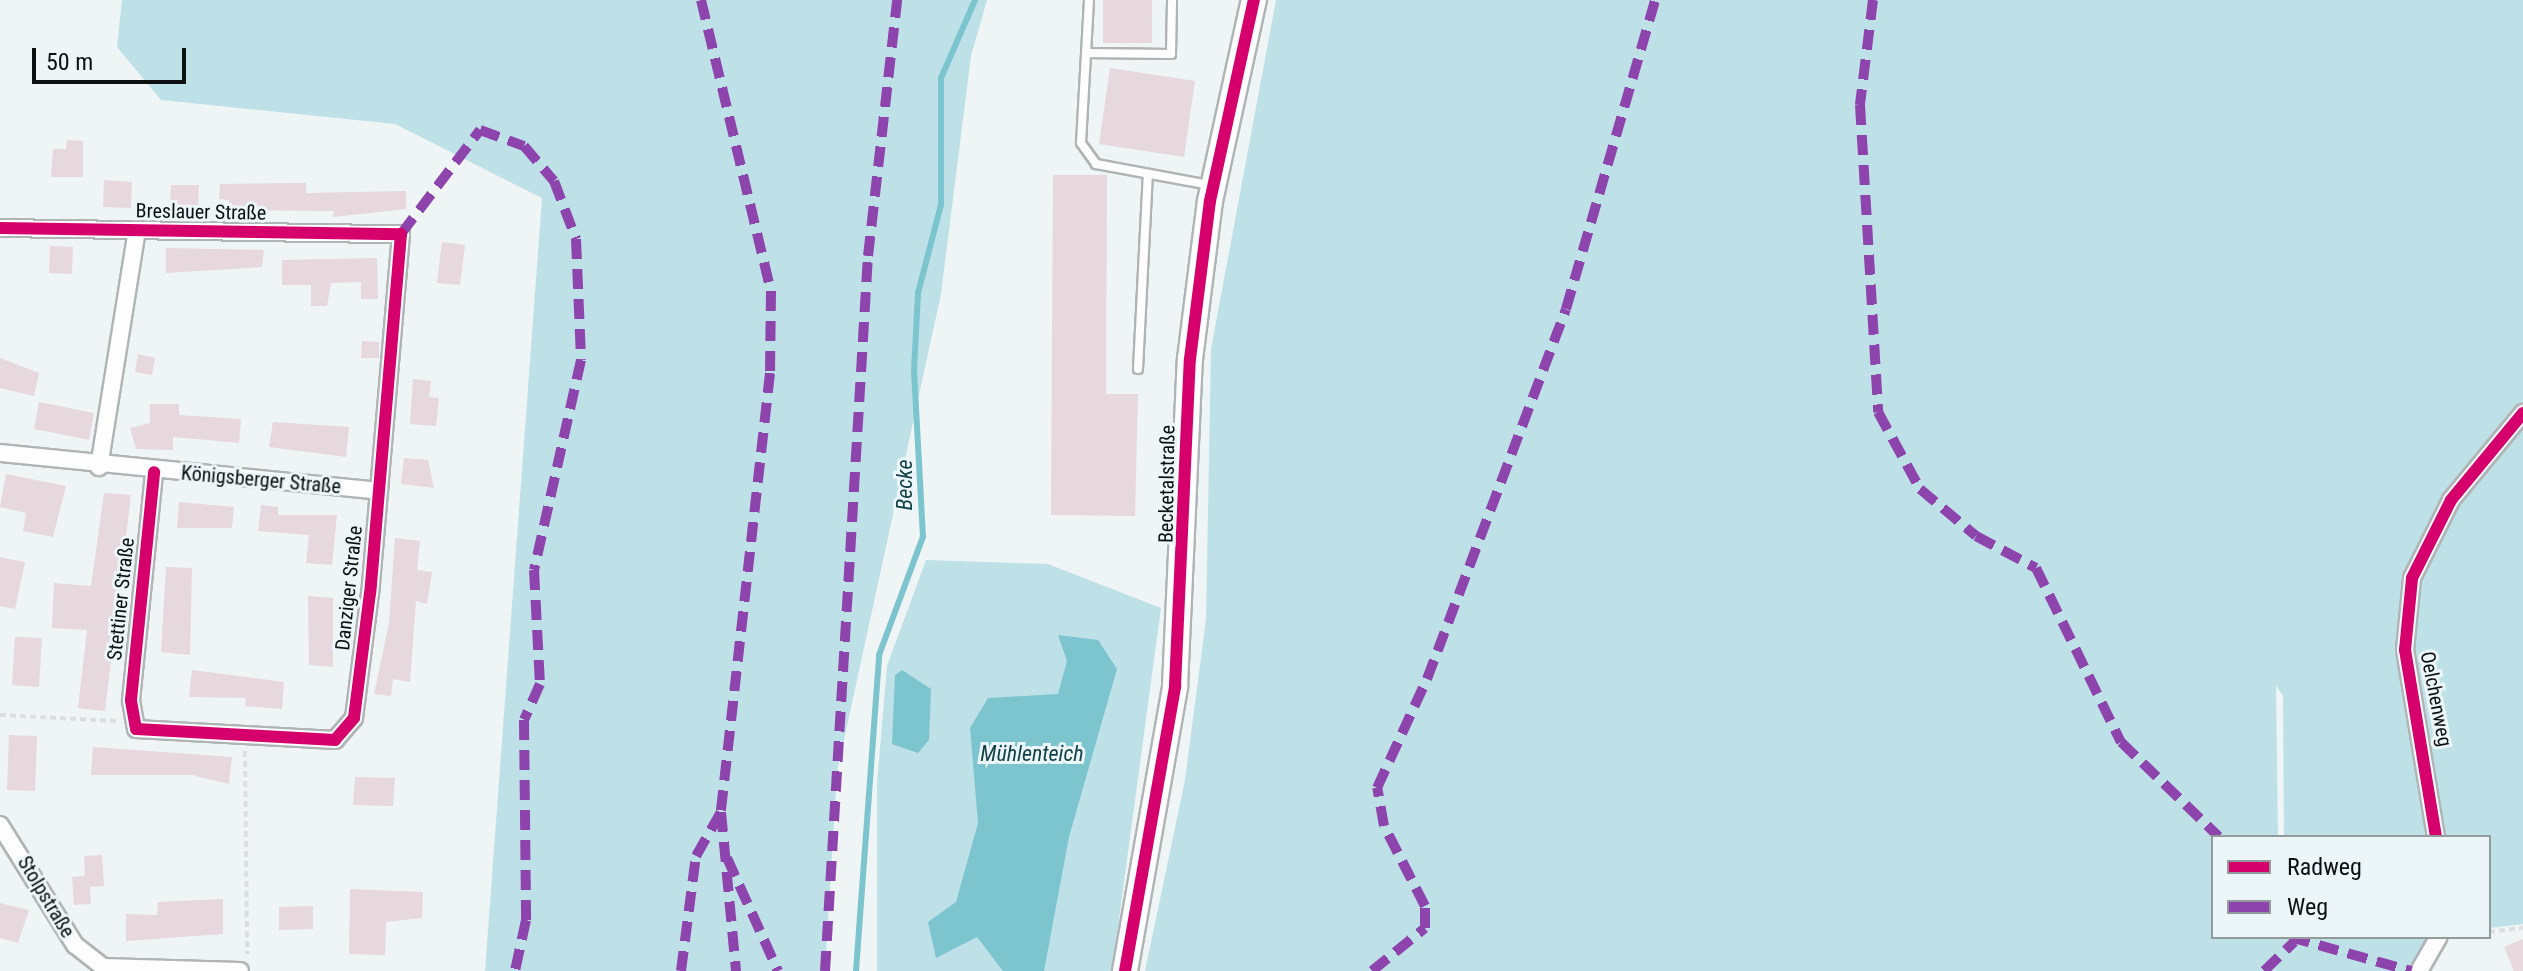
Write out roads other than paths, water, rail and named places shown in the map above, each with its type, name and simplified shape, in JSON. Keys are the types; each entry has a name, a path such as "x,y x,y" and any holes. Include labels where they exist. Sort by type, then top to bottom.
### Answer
{"main road":[{"name":"Becketalstraße","path":"1125,971 1175,686 1190,359 1214,186 1254,0"}],"street":[{"name":"Breslauer Straße","path":"0,228 401,234"},
{"name":"Breslauer Straße","path":"99,467 137,231"},
{"name":"Danziger Straße","path":"135,725 245,737 335,740 354,718 379,491 401,234"},
{"name":"Oelchenweg","path":"2436,835 2405,650 2412,578 2451,500 2523,413"},
{"name":"Königsberger Straße","path":"0,453 99,467 379,491"},
{"name":"Stettiner Straße","path":"135,725 154,472"},
{"name":"Stolpstraße","path":"0,825 75,945 103,967 240,971"},
{"path":"2419,971 2438,939"}],"lane":[{"path":"1089,0 1081,143 1096,164 1214,186"},
{"path":"1086,53 1171,54 1172,0"},
{"path":"1138,369 1148,174"}],"water":[{"name":"Mühlenteich","path":"1058,635 1098,640 1117,669 1069,837 1044,971 1003,971 977,937 936,958 928,922 956,902 978,823 970,728 988,698 1058,694 1067,661"},
{"path":"902,670 931,689 929,740 918,753 892,744 895,675"}],"waterway":[{"name":"Becke","path":"856,971 879,655 923,537 914,370 918,293 941,205 941,78 975,0"}]}
